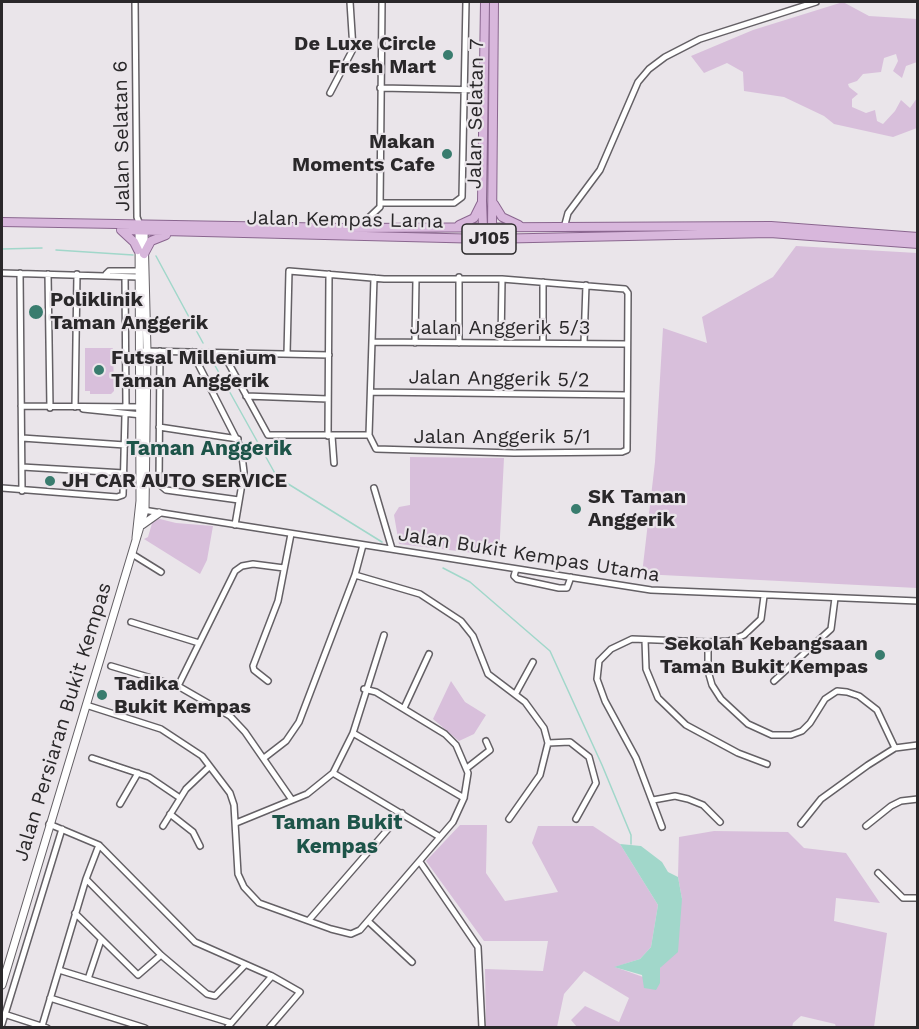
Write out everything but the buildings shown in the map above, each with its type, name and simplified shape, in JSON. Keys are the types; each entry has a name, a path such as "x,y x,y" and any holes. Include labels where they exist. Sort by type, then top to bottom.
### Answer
{"main road":[{"name":"Jalan Selatan 7","path":"485,2 482,201 487,229"},
{"name":"Jalan Selatan 7","path":"487,229 492,198 495,2"},
{"path":"492,198 499,215 524,227"},
{"path":"447,229 474,218 482,201"},
{"name":"Jalan Kempas Lama","path":"2,222 60,223 172,233 453,239 770,233 918,244"},
{"name":"Jalan Kempas Lama","path":"60,223 121,230 771,226 918,237"},
{"path":"453,239 478,236 487,229 496,236 523,238"},
{"path":"121,230 141,252 151,241 172,233"}],"street":[{"name":"Jalan Selatan 6","path":"135,2 137,217 140,229"},
{"path":"330,93 352,49 350,2"},
{"path":"347,228 366,223 380,207 382,2"},
{"path":"380,203 453,203 462,196 466,2"},
{"path":"564,228 568,213 600,170 638,82 649,69 665,57 700,39 816,2"},
{"path":"380,88 483,90"},
{"name":"Jalan Persiaran Bukit Kempas","path":"136,538 142,525 143,351 140,229"},
{"name":"Jalan Persiaran Bukit Kempas","path":"141,252 139,274 143,351"},
{"path":"106,274 109,271 139,274"},
{"path":"287,354 289,271 374,278 502,279 627,290 627,396"},
{"path":"2,273 106,274 125,277 139,274"},
{"path":"20,273 22,491"},
{"path":"48,274 50,408"},
{"path":"75,407 77,274"},
{"path":"329,274 328,399 334,463"},
{"path":"125,277 126,407"},
{"path":"459,277 459,343"},
{"path":"223,353 268,435 369,435 374,278"},
{"path":"415,342 416,279"},
{"path":"501,343 502,279"},
{"path":"543,282 543,343"},
{"path":"584,344 586,285"},
{"name":"Jalan Anggerik 5/3","path":"372,342 627,344"},
{"path":"143,351 328,355"},
{"path":"160,351 158,481 166,490 239,500"},
{"path":"192,352 238,439 244,472 235,525"},
{"name":"Jalan Anggerik 5/2","path":"370,392 627,396"},
{"path":"246,396 328,399"},
{"name":"Jalan Anggerik 5/1","path":"369,435 373,446 380,451 625,452 627,448 627,396"},
{"path":"21,406 126,407 143,411"},
{"path":"75,407 125,415 143,411"},
{"path":"2,488 117,497 123,493 125,415"},
{"path":"159,427 238,439"},
{"path":"21,438 125,444"},
{"path":"22,467 124,472"},
{"path":"374,488 392,549"},
{"name":"Jalan Persiaran Bukit Kempas","path":"2,985 132,554 142,510"},
{"name":"Jalan Bukit Kempas Utama","path":"142,510 651,590 918,601"},
{"path":"142,525 159,513"},
{"path":"268,681 254,670 254,666 278,601 291,534"},
{"path":"264,758 286,741 299,722 355,575 363,545"},
{"path":"132,554 161,572"},
{"path":"178,686 235,571 242,566 253,564 284,568"},
{"path":"516,569 514,576 517,579 559,588 567,588 571,577"},
{"path":"355,575 420,594 461,621 473,636 488,674 516,693 540,721 548,743 540,775 509,819"},
{"path":"662,827 636,758 605,701 597,679 596,667 604,655 622,642 729,641 744,635 760,619 764,596"},
{"path":"774,681 831,629 835,598"},
{"path":"131,622 199,643"},
{"path":"236,823 307,794 333,773 353,732 364,689 384,635"},
{"path":"645,640 646,669 658,698 686,725 738,753 767,764"},
{"path":"708,642 708,671 712,685 721,699 748,724 772,735 791,735 802,731 810,723 825,699 837,691 847,692 859,696 877,710 895,748"},
{"path":"404,708 429,654"},
{"path":"516,693 532,662"},
{"path":"111,666 178,686 230,716 264,758 292,800"},
{"path":"86,705 161,729 201,756 230,793 236,823 236,863 244,887 259,903 341,933 351,934 360,930 454,820 464,798 467,768 456,745 445,734 376,692 364,689"},
{"path":"353,732 464,798"},
{"path":"467,768 490,750 486,741"},
{"path":"548,743 570,742 589,757 596,783 576,819"},
{"path":"801,824 822,799 895,748 918,745"},
{"path":"92,758 138,773 180,798"},
{"path":"163,826 180,798 209,767"},
{"path":"120,804 138,773"},
{"path":"333,773 440,837"},
{"path":"653,800 675,796 688,798 703,805 720,822"},
{"path":"866,826 891,806 901,801 918,799"},
{"path":"309,920 402,813"},
{"path":"170,814 193,832 200,846"},
{"path":"49,824 99,845 195,942 272,976 300,992 269,1028"},
{"path":"2,1024 62,829"},
{"path":"4,1014 42,1027 75,913 99,845"},
{"path":"420,862 478,947 483,1028"},
{"path":"878,873 903,898 918,898"},
{"path":"86,879 161,955 211,995 215,996 245,965"},
{"path":"75,913 138,975 161,955"},
{"path":"368,921 412,962"},
{"path":"88,979 101,940"},
{"path":"59,970 229,1025 272,976"},
{"path":"50,998 146,1028"}],"shaded area":[{"path":"843,2 869,16 917,19 917,62 906,66 902,78 893,71 898,61 896,54 884,58 881,72 863,74 857,81 848,84 858,94 852,99 852,107 866,113 875,110 877,121 883,124 901,100 910,108 917,98 917,128 893,137 834,124 824,116 784,97 744,91 743,72 727,63 704,73 691,56 753,30"},
{"path":"796,246 917,253 917,588 642,574 655,462 663,328 707,343 702,317 773,277"},
{"name":"Futsal Millenium Taman Anggerik","path":"85,348 113,348 114,391 111,394 90,394 90,391 85,391"},
{"path":"410,457 504,458 499,556 399,544 394,515 399,507 410,505"},
{"path":"160,519 176,523 213,526 207,560 200,574 144,539 148,537 153,520"},
{"path":"451,681 465,702 486,715 474,734 459,741 433,719"},
{"path":"460,825 487,825 486,873 505,901 558,892 532,843 538,826 593,826 620,844 658,905 651,947 640,959 615,967 660,983 660,968 682,899 678,877 679,837 714,831 788,832 804,848 846,853 880,903 836,898 834,921 887,933 874,1027 836,1027 835,1024 801,1016 793,1023 792,1028 577,1027 571,1020 585,1006 619,1022 629,998 584,971 564,994 557,1027 486,1027 485,969 543,971 548,941 484,941 426,861"},
{"path":"620,844 641,846 662,862 668,872 678,877 682,899 678,952 660,968 660,983 656,990 644,988 642,975 614,967 640,959 651,947 658,905"}],"waterway":[{"path":"2,249 42,248"},
{"path":"56,250 133,255"},
{"path":"156,256 203,343"},
{"path":"213,362 277,477 382,542"},
{"path":"443,568 470,582 550,651 602,765 631,835 631,844"}],"place":[{"name":"De Luxe Circle Fresh Mart","path":"448,55"},
{"name":"Makan Moments Cafe","path":"447,154"},
{"name":"Poliklinik Taman Anggerik","path":"36,312"},
{"name":"Futsal Millenium Taman Anggerik","path":"99,370"},
{"name":"JH CAR AUTO SERVICE","path":"50,481"},
{"name":"SK Taman Anggerik","path":"576,509"},
{"name":"Sekolah Kebangsaan Taman Bukit Kempas","path":"880,655"},
{"name":"Tadika Bukit Kempas","path":"102,695"}],"district":[{"name":"Taman Anggerik","path":"209,449"},
{"name":"Taman Bukit Kempas","path":"337,835"}]}
